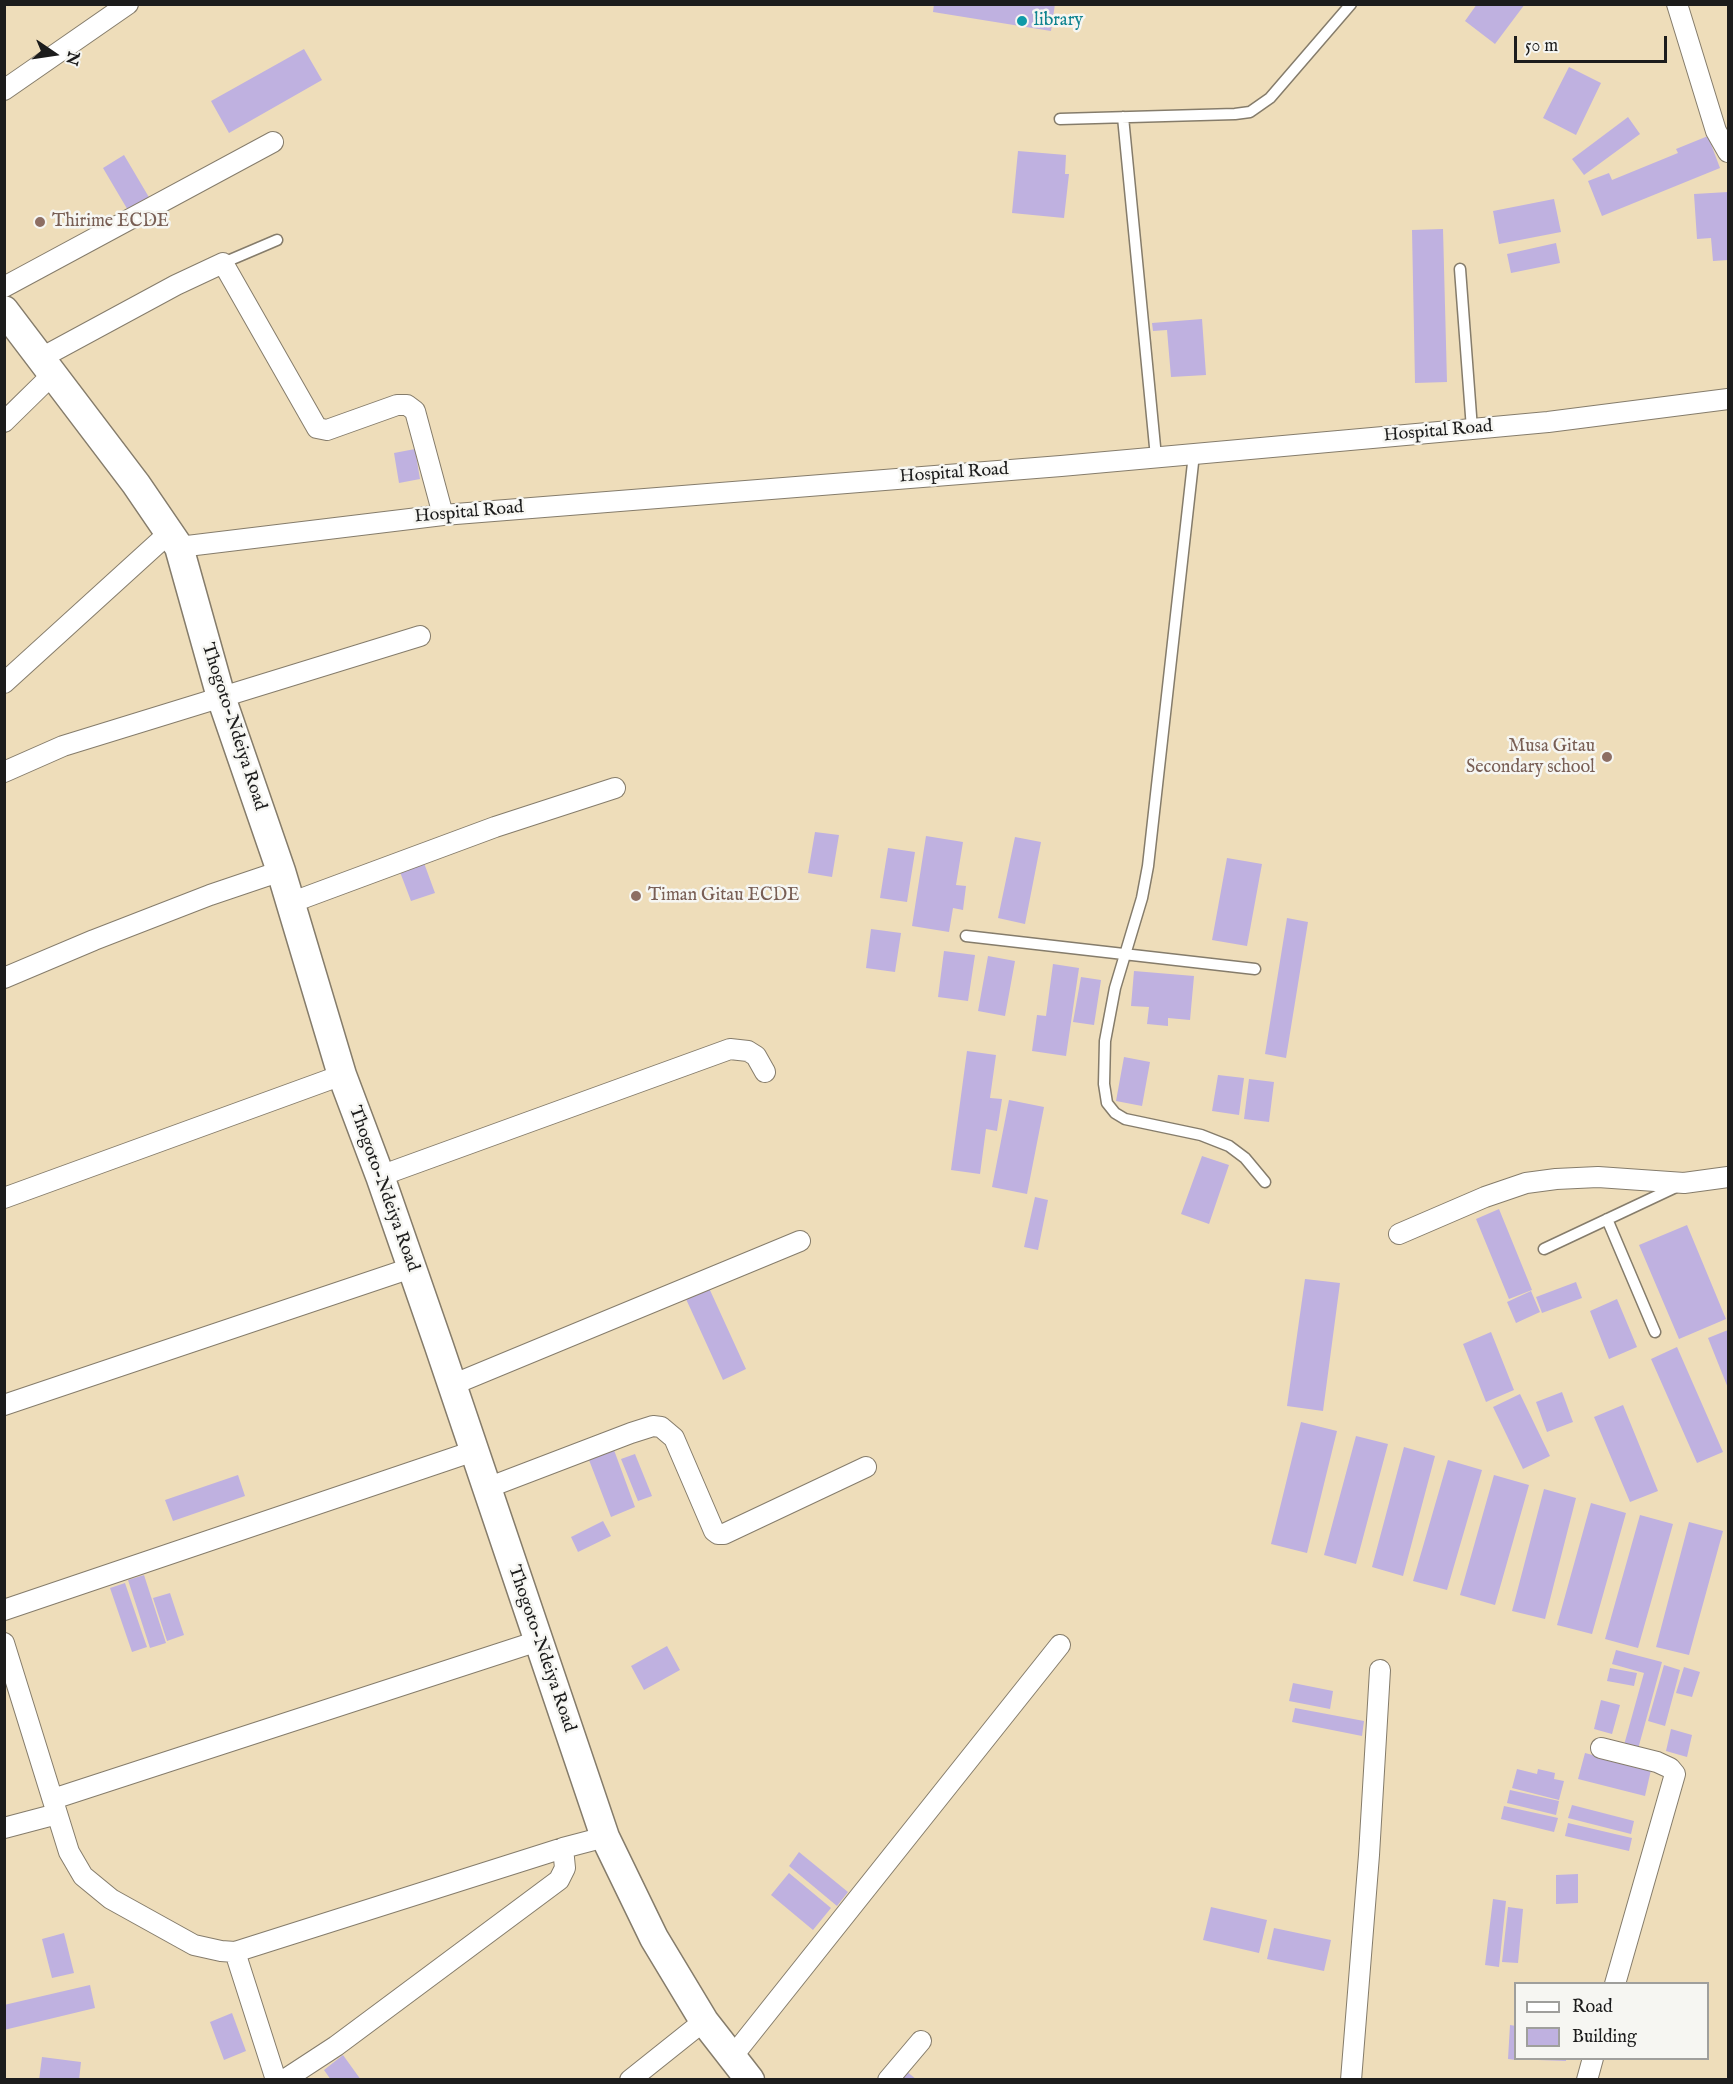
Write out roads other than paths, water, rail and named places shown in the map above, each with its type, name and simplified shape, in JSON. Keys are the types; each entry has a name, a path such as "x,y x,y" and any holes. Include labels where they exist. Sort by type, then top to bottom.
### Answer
{"main road":[{"name":"Thogoto-Ndeiya Road","path":"4,310 136,484 174,540 221,697 281,871 342,1074 380,1176 605,1837 654,1938 704,2021 750,2079"}],"street":[{"path":"4,90 128,4"},
{"path":"1677,4 1716,131 1728,152"},
{"path":"4,287 273,142"},
{"path":"4,422 47,366 176,285 223,263 317,428 327,430 397,405 407,405 415,411 443,515"},
{"name":"Hospital Road","path":"174,540 443,515 1473,429 1548,422 1728,399"},
{"path":"4,684 174,540"},
{"path":"4,772 63,747 420,636"},
{"path":"290,903 495,827 615,788"},
{"path":"4,978 94,939 281,871"},
{"path":"380,1176 730,1049 748,1051 756,1056 765,1072"},
{"path":"4,1198 342,1074"},
{"path":"1399,1234 1485,1197 1526,1183 1556,1179 1598,1178 1684,1183 1728,1177"},
{"path":"452,1385 800,1241"},
{"path":"4,1405 411,1268"},
{"path":"487,1488 631,1433 653,1426 661,1427 674,1438 714,1531 723,1534 866,1467"},
{"path":"4,1610 474,1451"},
{"path":"4,1828 55,1807 538,1641"},
{"path":"4,1643 69,1852 83,1876 111,1899 194,1945 235,1952 563,1848 605,1837"},
{"path":"732,2057 1060,1645"},
{"path":"1351,2079 1369,1855 1380,1670"},
{"path":"1601,1748 1657,1762 1670,1768 1675,1774 1615,1982"},
{"path":"284,2079 345,2039 559,1880 565,1868 563,1848"},
{"path":"235,1952 276,2079"},
{"path":"630,2079 704,2021"},
{"path":"888,2079 921,2041"},
{"path":"1587,2079 1592,2060"}],"lane":[{"path":"1060,118 1250,112 1270,99 1352,4"},
{"path":"1123,117 1156,457"},
{"path":"223,263 277,240"},
{"path":"1460,269 1473,429"},
{"path":"1194,454 1148,866 1142,898 1115,988 1105,1041 1104,1084 1107,1103 1115,1113 1125,1119 1181,1130 1228,1146 1245,1158 1265,1182"},
{"path":"966,936 1255,969"},
{"path":"1544,1249 1684,1183"},
{"path":"1607,1219 1655,1332"}],"place":[{"name":"library","path":"1022,21"},
{"name":"Thirime ECDE","path":"40,222"},
{"name":"Musa Gitau Secondary school","path":"1607,757"},
{"name":"Timan Gitau ECDE","path":"636,896"}]}
